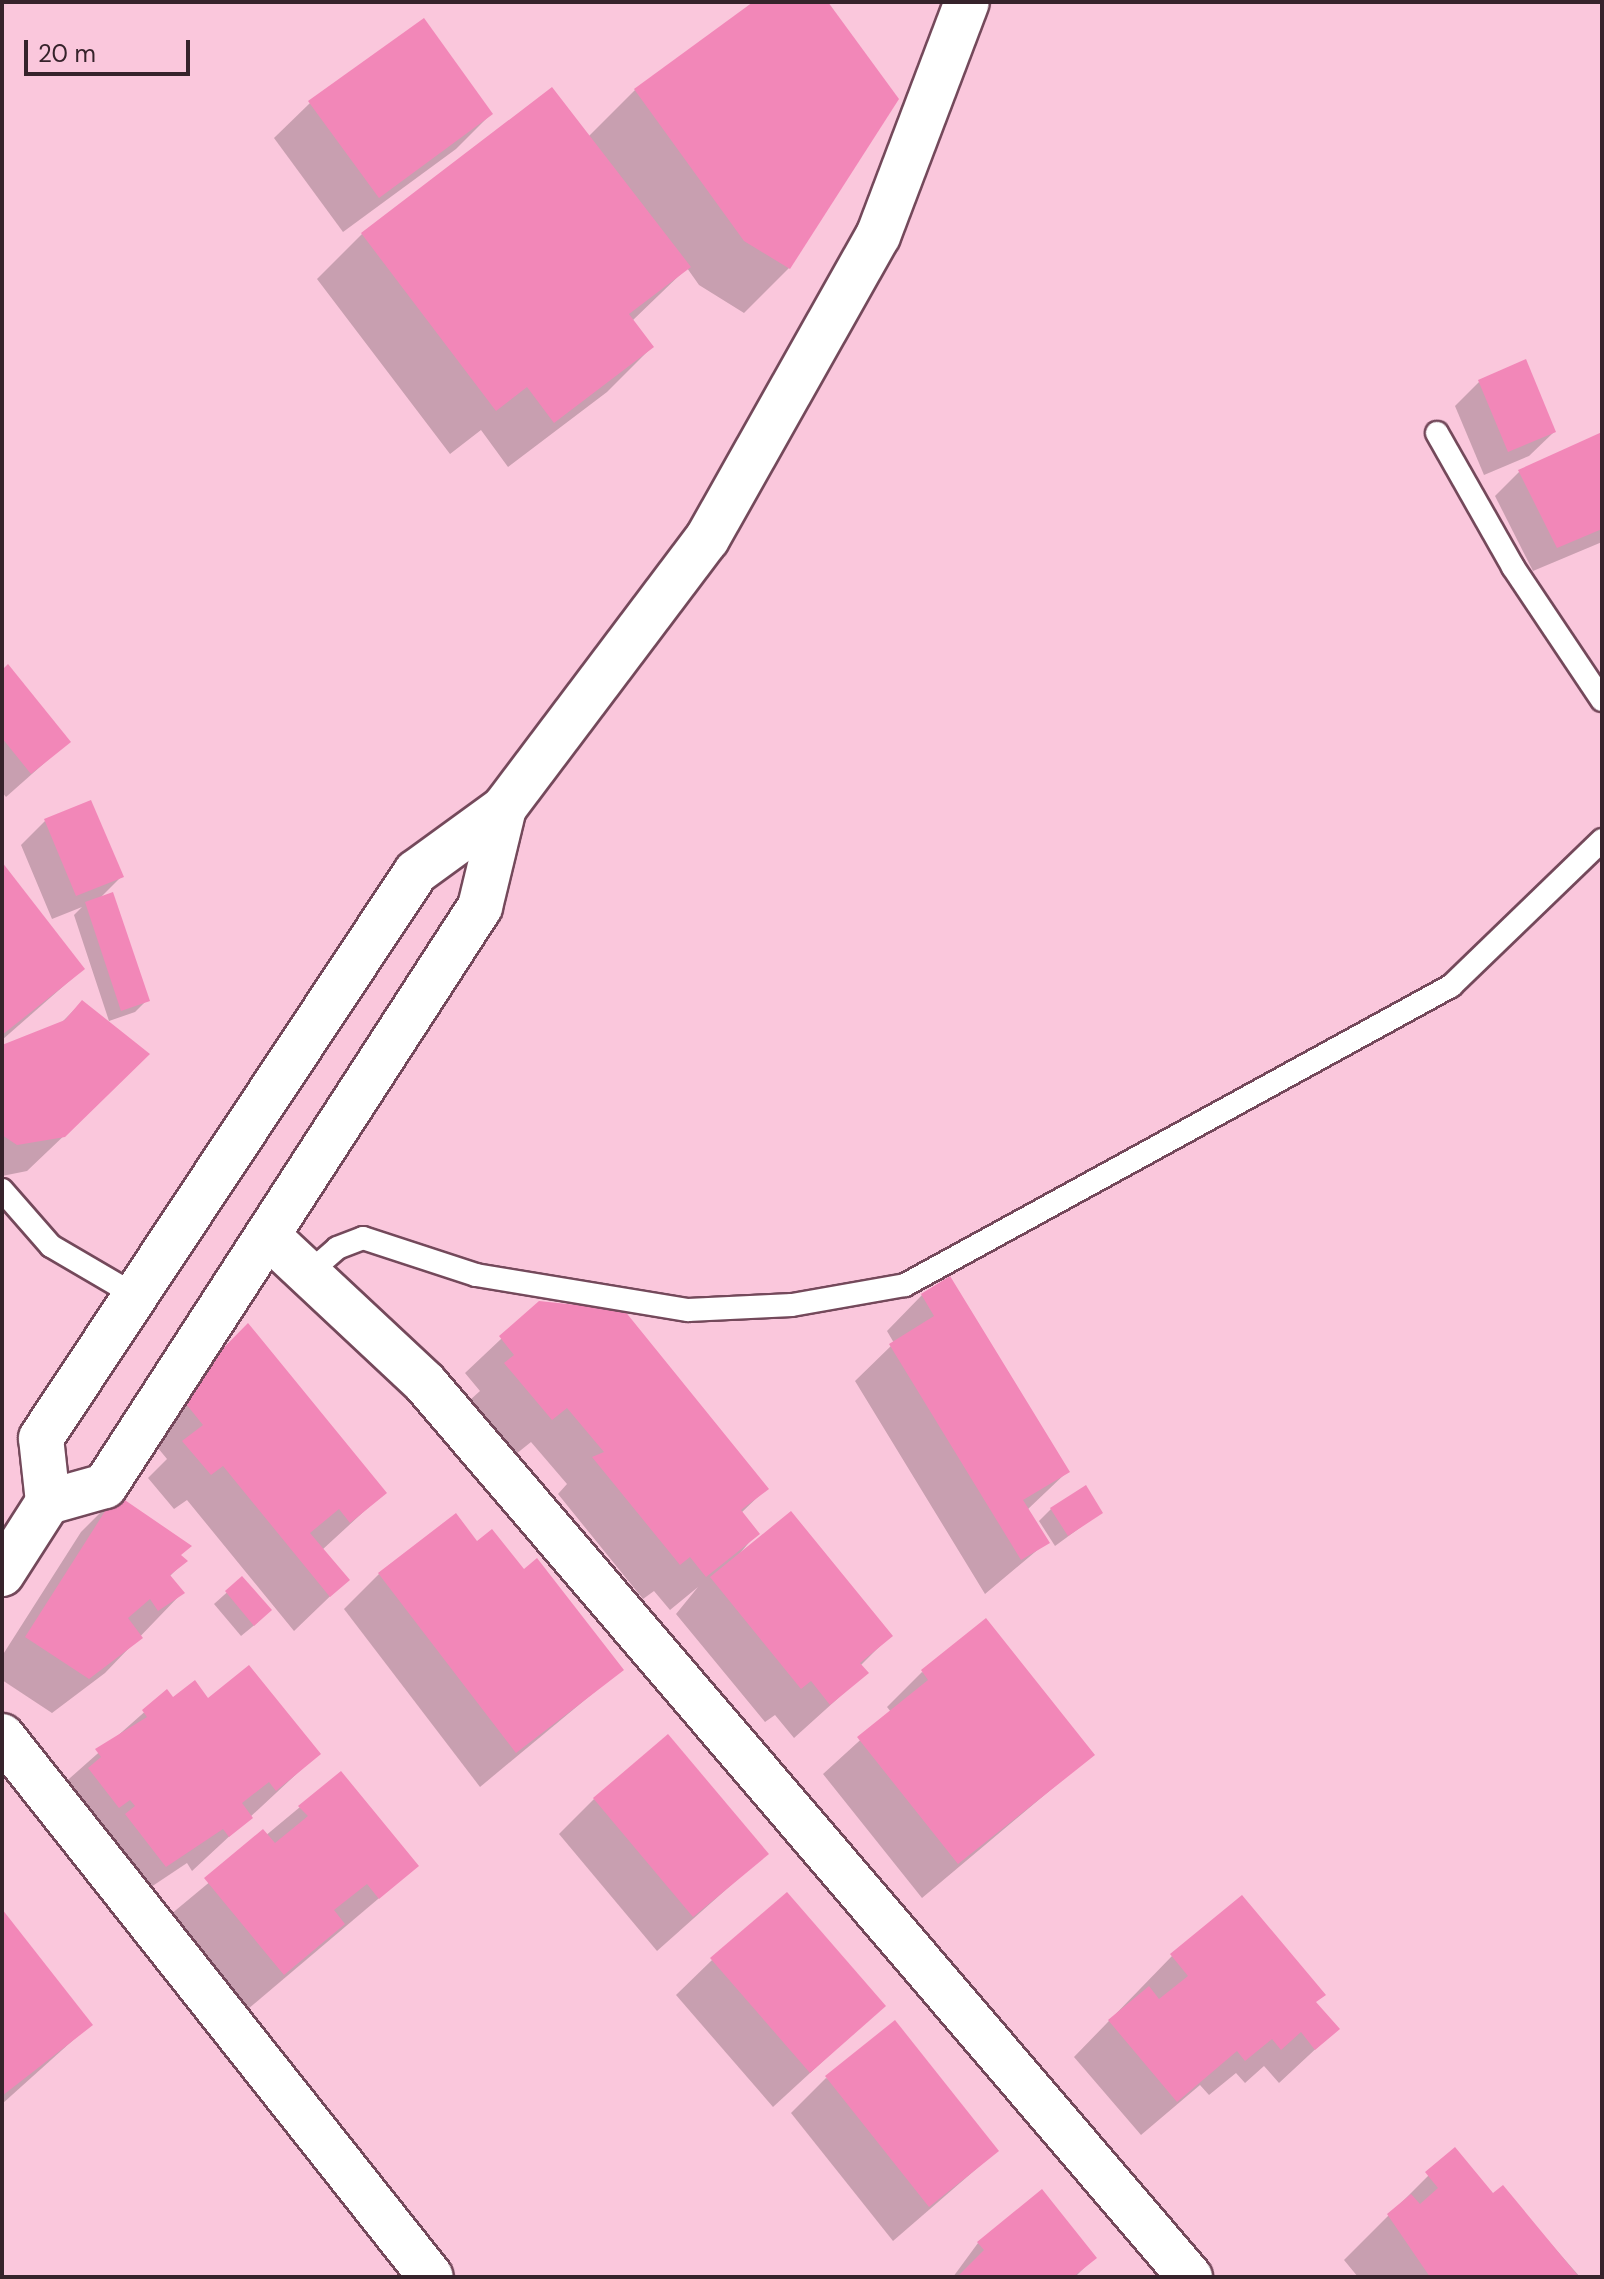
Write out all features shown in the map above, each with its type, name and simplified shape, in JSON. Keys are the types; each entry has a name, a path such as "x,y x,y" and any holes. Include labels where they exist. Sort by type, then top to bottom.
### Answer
{"street":[{"path":"2,1574 48,1502 41,1438 416,872 504,808 707,539 878,236 967,2"},
{"path":"48,1502 105,1486 480,907 504,808"},
{"path":"268,1236 311,1271 425,1383 1190,2277"},
{"path":"2,1736 431,2277"}],"lane":[{"path":"1437,433 1513,567 1602,700"},
{"path":"311,1271 337,1248 363,1238 476,1275 688,1310 792,1305 905,1285 1451,986 1602,840"},
{"path":"2,1190 51,1246 135,1295"}],"building":[{"path":"753,2 828,2 899,99 790,269 744,241 634,89"},
{"path":"424,18 493,114 379,198 308,101"},
{"path":"552,87 691,267 629,314 654,347 554,423 527,387 496,411 361,233"},
{"path":"1526,359 1556,432 1508,452 1478,380"},
{"path":"1602,432 1602,529 1557,548 1518,470"},
{"path":"8,664 71,742 31,774 2,738 2,670"},
{"path":"91,800 124,877 76,896 44,819"},
{"path":"2,862 85,969 2,1035"},
{"path":"113,892 150,1001 121,1011 85,902"},
{"path":"82,1000 150,1054 65,1137 17,1145 2,1135 2,1045 65,1020"},
{"path":"950,1276 1070,1472 1023,1500 1050,1543 1021,1560 889,1344 934,1316 921,1294"},
{"path":"539,1301 624,1310 769,1489 741,1510 760,1534 706,1577 690,1557 680,1565 592,1457 604,1452 567,1408 552,1420 504,1363 514,1355 499,1336"},
{"path":"248,1323 387,1493 350,1523 339,1509 310,1533 350,1580 330,1597 223,1466 211,1475 182,1441 203,1425 178,1394"},
{"path":"1086,1485 1103,1513 1068,1536 1050,1508"},
{"path":"116,1494 192,1546 181,1555 188,1561 170,1575 185,1593 158,1611 150,1599 128,1618 143,1638 89,1679 25,1637"},
{"path":"791,1511 893,1636 860,1663 869,1673 830,1705 811,1681 801,1689 710,1577"},
{"path":"456,1513 477,1541 492,1529 524,1569 537,1558 624,1670 516,1753 378,1573"},
{"path":"242,1576 272,1610 254,1626 225,1591"},
{"path":"986,1618 1095,1755 958,1864 857,1737 928,1680 921,1670"},
{"path":"249,1665 321,1754 276,1791 269,1782 242,1803 253,1818 229,1837 223,1829 166,1867 125,1814 135,1806 130,1800 119,1808 88,1768 101,1757 95,1749 147,1717 142,1710 167,1689 173,1697 195,1680 208,1698"},
{"path":"668,1734 769,1854 693,1917 593,1798"},
{"path":"341,1771 419,1866 379,1899 367,1884 334,1910 345,1924 284,1975 204,1878 263,1829 275,1843 308,1816 298,1806"},
{"path":"787,1892 886,2006 810,2073 710,1958"},
{"path":"1242,1895 1326,1995 1316,2002 1340,2029 1315,2050 1301,2032 1281,2050 1272,2039 1245,2061 1237,2051 1177,2102 1108,2020 1149,1986 1159,1999 1188,1976 1170,1954"},
{"path":"2,1909 93,2025 2,2096"},
{"path":"895,2020 999,2151 929,2207 825,2076"},
{"path":"1455,2147 1493,2193 1503,2185 1579,2277 1430,2277 1387,2214 1411,2194 1420,2204 1438,2188 1425,2172"},
{"path":"1042,2189 1097,2258 1073,2277 957,2277 984,2250 977,2242"}]}
